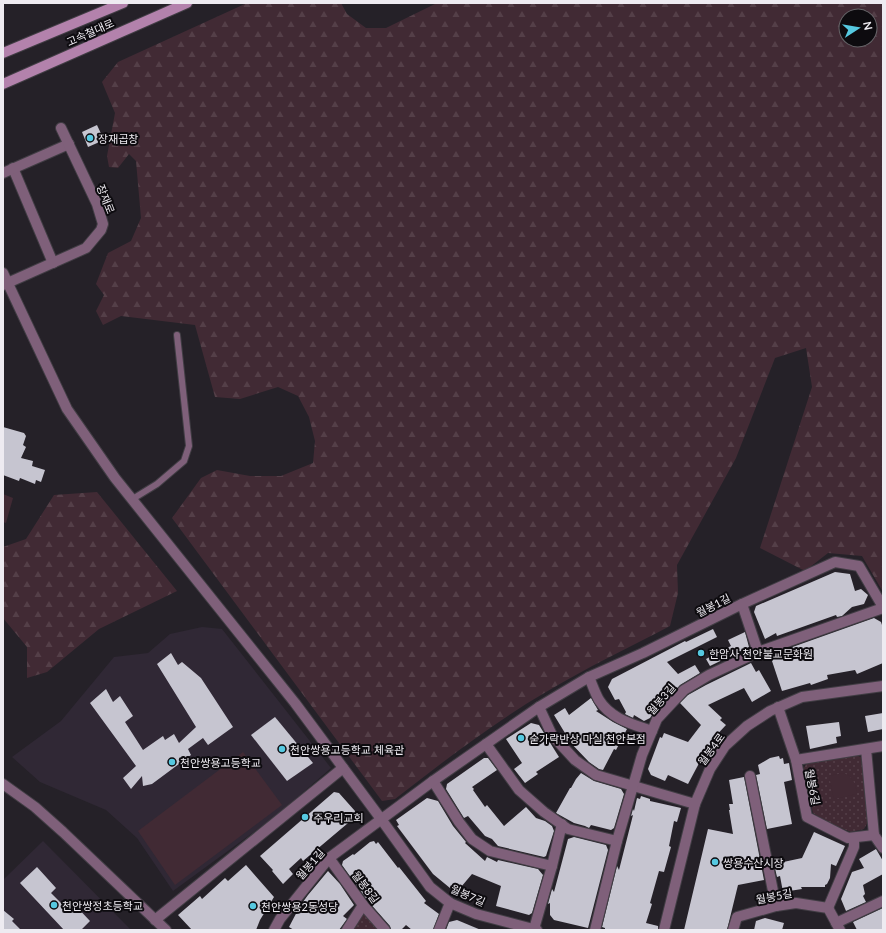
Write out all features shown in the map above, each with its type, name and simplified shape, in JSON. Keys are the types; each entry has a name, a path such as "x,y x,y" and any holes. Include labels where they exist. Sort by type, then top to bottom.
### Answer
{"main road":[{"name":"고속철대로","path":"3,53 123,3"},
{"name":"고속철대로","path":"3,84 187,3"}],"street":[{"name":"장재로","path":"5,284 86,248 101,230 103,224 96,204 61,128"},
{"path":"3,173 69,144"},
{"path":"13,168 53,263"},
{"path":"3,273 5,284"},
{"name":"월봉7길","path":"5,284 67,409 114,478 295,703 430,887 450,903 476,914 536,930 562,824"},
{"name":"월봉1길","path":"274,930 285,913 329,858 433,781 539,707 589,677 643,653 742,604 835,562 859,566 883,608"},
{"path":"742,604 758,652"},
{"name":"월봉3길","path":"595,930 617,841 642,755 657,719 684,690 709,675 758,652 883,608"},
{"path":"589,677 599,700 611,714 630,724 652,731"},
{"name":"월봉4로","path":"664,930 695,804 710,769 725,746 747,726 770,711 802,697 883,686"},
{"path":"539,707 552,735 575,760 596,775 695,804"},
{"name":"월봉6길","path":"778,707 796,760 807,817 848,838 874,835"},
{"path":"486,744 519,790 544,812 568,829 617,841"},
{"name":"월봉6길","path":"796,760 883,746"},
{"path":"866,749 874,835 883,848"},
{"path":"155,920 343,768"},
{"path":"750,776 776,906"},
{"path":"433,781 459,822 472,839 490,851 552,866"},
{"path":"3,784 35,807 63,832 166,930"},
{"path":"854,838 854,847 828,908 838,927 883,901"},
{"name":"월봉8길","path":"329,858 363,905 385,930"},
{"path":"439,930 450,903"},
{"name":"월봉5길","path":"733,930 737,917 776,906 796,903 828,908"},
{"path":"347,930 363,905"}],"lane":[{"path":"131,500 157,484 184,461 189,446 177,335"}],"shaded area":[{"name":"천안쌍용고등학교","path":"202,627 222,629 331,768 276,816 173,891 137,838 106,810 40,782 12,757 61,721 114,657 148,653 170,634"},
{"name":"천안쌍정초등학교","path":"43,841 131,930 3,930 3,880"}],"green space":[{"path":"247,3 341,3 347,14 366,28 386,28 437,3 883,3 883,592 862,556 828,553 805,571 760,548 812,387 806,348 775,358 736,458 677,565 678,593 670,626 607,658 526,704 469,743 395,799 382,801 172,518 201,478 217,470 250,476 281,476 313,463 315,441 309,417 298,396 278,387 240,399 215,397 195,325 121,316 103,325 96,311 104,295 96,284 108,253 131,241 141,218 136,161 129,154 118,168 109,167 107,156 115,113 102,82 118,62"},
{"path":"97,492 177,591 99,629 47,672 27,678 27,647 3,618 3,547 26,539 54,495"},
{"path":"3,494 13,498 6,523 3,522"},
{"path":"243,752 282,805 175,885 138,831"},
{"path":"857,755 862,758 869,820 864,829 851,832 828,823 813,813 803,769 807,763"},
{"path":"843,773 852,778 857,794 834,799 829,776"},
{"path":"365,912 381,930 351,930 362,913"}],"building":[{"path":"97,125 104,140 88,147 82,132"},
{"path":"3,427 24,433 26,436 23,445 26,447 21,458 33,461 32,466 45,470 41,482 36,480 35,484 20,478 19,481 3,475"},
{"path":"835,572 850,574 855,591 861,589 868,595 864,604 852,607 842,616 837,617 836,615 777,636 776,633 765,639 754,612 756,606"},
{"path":"874,618 881,622 883,628 883,663 857,674 855,670 827,675 828,679 811,685 810,683 782,691 770,655"},
{"path":"713,629 717,637 667,662 678,674 695,665 700,673 680,685 672,694 670,691 651,710 654,712 650,718 644,721 634,715 633,718 625,714 626,712 619,699 615,700 608,687 612,679 685,641 686,642"},
{"path":"745,632 749,647 710,666 706,659 731,646 728,640"},
{"path":"171,653 178,665 182,662 201,678 233,727 208,745 203,738 188,749 191,755 152,784 143,786 142,776 131,789 123,778 136,766 90,703 106,689 113,702 120,696 133,716 125,722 143,750 163,736 165,740 174,734 179,743 196,727 157,664"},
{"path":"751,663 756,672 759,670 771,691 752,702 744,688 708,705 722,718 720,720 726,725 711,741 712,742 688,784 668,775 665,781 651,775 648,769 660,737 662,738 664,733 688,742 701,725 680,703 688,695"},
{"path":"591,698 598,710 596,711 627,729 603,770 589,762 567,739 568,738 554,715 565,708 569,715"},
{"path":"883,713 883,729 868,732 865,716"},
{"name":"천안쌍용고등학교 체육관","path":"275,717 313,763 287,781 251,735"},
{"path":"839,722 841,736 836,737 837,743 810,749 806,726"},
{"path":"531,723 539,725 559,757 536,772 538,774 525,783 514,769 522,763 506,739"},
{"path":"779,756 780,759 783,758 784,764 789,763 792,780 784,782 792,824 767,829 756,775 760,774 758,765 770,758"},
{"path":"484,758 488,758 497,770 472,787 474,789 473,790 485,807 487,805 504,826 526,807 536,818 545,821 552,826 554,831 546,856 544,857 498,846 492,839 485,836 468,816 464,818 446,789 447,784"},
{"path":"581,773 594,781 621,789 624,794 614,828 611,830 591,825 589,828 574,823 556,813 570,788"},
{"path":"744,777 764,880 738,885 727,930 684,930 708,829 733,834 729,804 733,804 729,780"},
{"path":"334,792 339,793 355,811 354,818 303,861 301,858 289,869 293,874 283,884 260,856"},
{"path":"641,796 650,799 650,801 681,808 677,822 674,821 669,846 671,847 664,872 659,871 650,903 652,904 646,923 658,926 658,930 605,930 605,928 602,927 617,866 619,870 633,815 631,816 633,809 634,811 637,798 640,799"},
{"path":"427,798 438,801 453,826 466,842 465,843 485,861 487,857 497,862 498,860 538,869 543,875 532,913 529,915 496,906 501,886 472,874 456,893 433,874 397,826 399,825 396,820"},
{"path":"814,832 845,846 836,866 831,864 830,878 827,884 825,887 801,887 802,889 783,892 780,876 777,877 774,864 802,858"},
{"path":"574,837 606,845 608,850 588,928 554,920 550,915 550,903 548,904 552,889 554,892 568,839"},
{"path":"374,841 376,844 378,842 398,868 399,867 426,901 424,903 439,914 433,930 412,930 406,925 401,930 391,930 390,926 368,901 342,865 343,861 353,854 354,855 370,842"},
{"path":"876,849 883,861 883,874 863,885 865,894 863,896 866,902 846,911 841,899 852,872 864,868 859,859"},
{"path":"246,865 274,897 260,920 256,930 192,930 178,915 200,896 202,899 225,878 228,881"},
{"path":"37,867 56,888 51,893 69,911 75,905 90,921 81,930 64,930 20,883"},
{"path":"328,871 340,884 354,905 343,916 347,919 339,930 294,930 289,927 300,906"},
{"path":"883,908 883,930 857,930 853,922"},
{"path":"3,910 14,919 12,921 21,930 3,930"},
{"path":"765,918 784,923 782,930 754,930 756,921"},
{"path":"457,920 481,930 446,930 449,922"}],"place":[{"name":"장재곱창","path":"90,138"},
{"name":"한암사 천안불교문화원","path":"701,653"},
{"name":"숟가락반상 마실 천안본점","path":"521,738"},
{"name":"천안쌍용고등학교 체육관","path":"282,749"},
{"name":"천안쌍용고등학교","path":"172,762"},
{"name":"주우리교회","path":"305,817"},
{"name":"쌍용수산시장","path":"715,862"},
{"name":"천안쌍정초등학교","path":"54,905"},
{"name":"천안쌍용2동성당","path":"253,906"}]}
